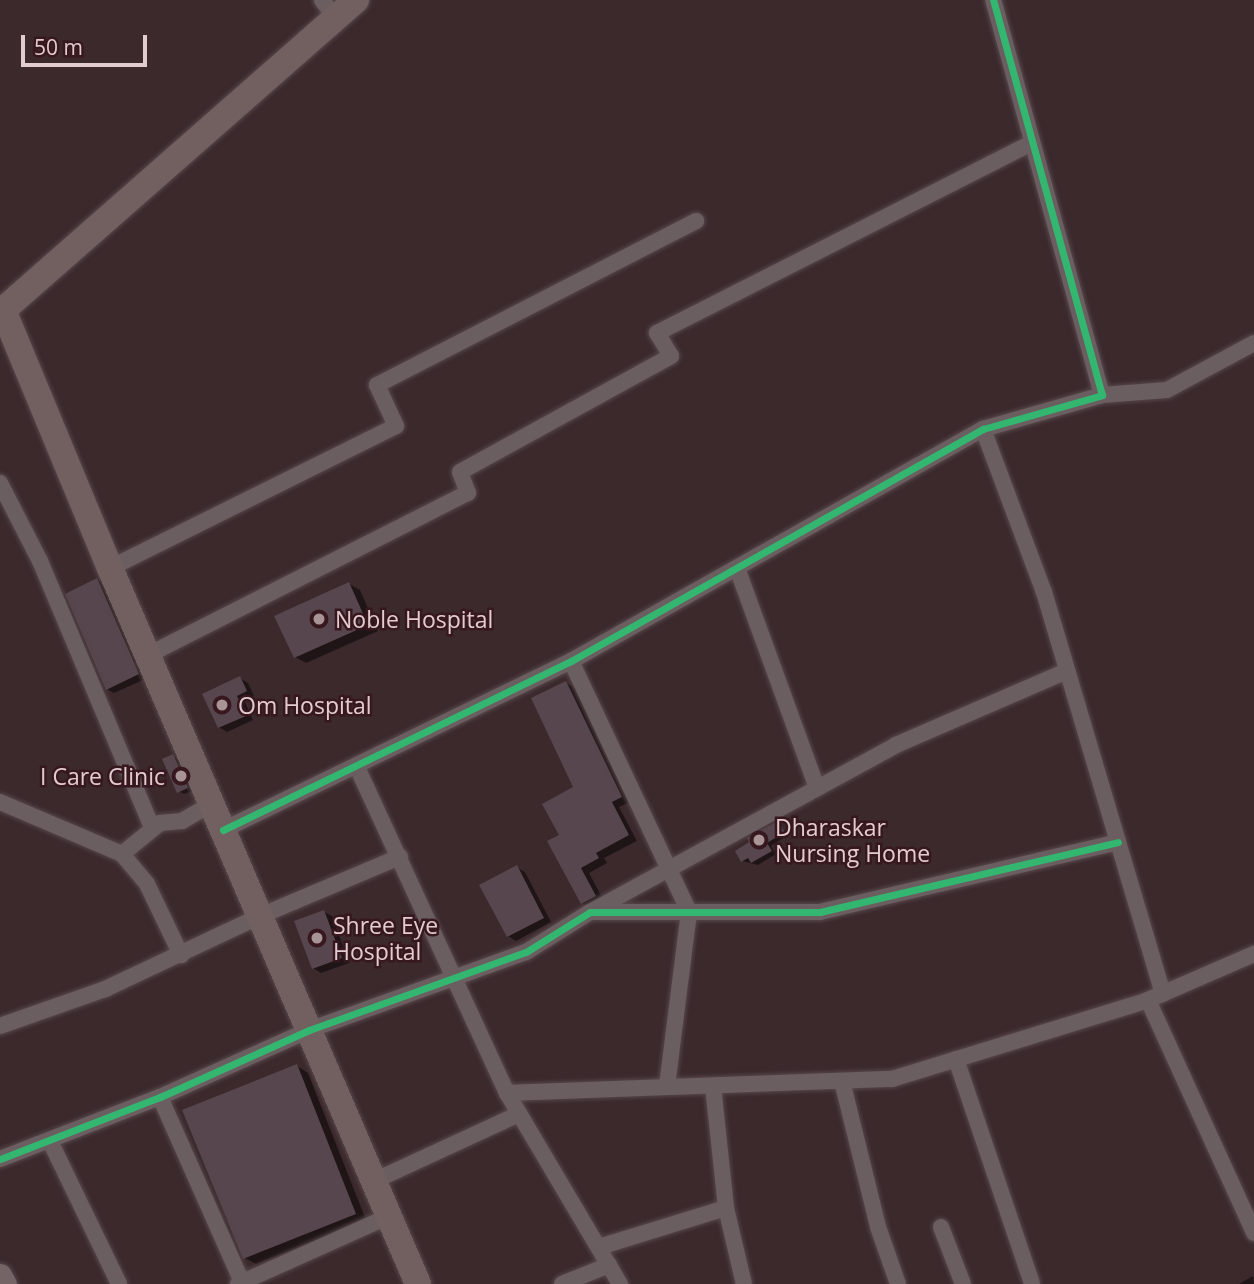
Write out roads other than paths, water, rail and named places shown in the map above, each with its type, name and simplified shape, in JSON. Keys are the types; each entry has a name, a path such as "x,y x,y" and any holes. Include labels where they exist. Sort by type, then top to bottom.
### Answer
{"main road":[{"path":"356,0 329,8 1,309 418,1284"}],"street":[{"path":"993,0 1102,395"},
{"path":"148,655 468,494 460,472 671,356 657,333 1032,143"},
{"path":"110,568 396,426 377,385 696,221"},
{"path":"223,830 570,661 983,429 1102,395 1167,390 1254,343"},
{"path":"983,429 1044,592 1118,842 1155,997 1254,1233"},
{"path":"0,483 40,561 152,827"},
{"path":"737,568 817,788"},
{"path":"570,661 689,912 667,1087"},
{"path":"0,1159 160,1097 309,1030 526,952 590,912 896,745 1067,671"},
{"path":"357,766 456,977 507,1094 620,1284"},
{"path":"0,802 122,854 147,884 181,955"},
{"path":"122,854 152,827 168,821 182,821 212,804"},
{"path":"590,912 820,912 1118,842"},
{"path":"0,1026 105,989 260,916 400,858"},
{"path":"507,1094 892,1079 1155,997 1254,954"},
{"path":"956,1059 1032,1284"},
{"path":"842,1081 878,1227 898,1284"},
{"path":"713,1086 726,1208 744,1284"},
{"path":"160,1097 240,1283 389,1216"},
{"path":"374,1181 519,1114"},
{"path":"50,1141 119,1284"},
{"path":"599,1247 726,1208"},
{"path":"941,1227 962,1284"},
{"path":"562,1284 610,1265"},
{"path":"0,1275 5,1284"}],"place":[{"name":"Noble Hospital","path":"319,619"},
{"name":"Om Hospital","path":"222,705"},
{"name":"I Care Clinic","path":"181,776"},
{"name":"Dharaskar Nursing Home","path":"759,840"},
{"name":"Shree Eye Hospital","path":"317,938"}]}
